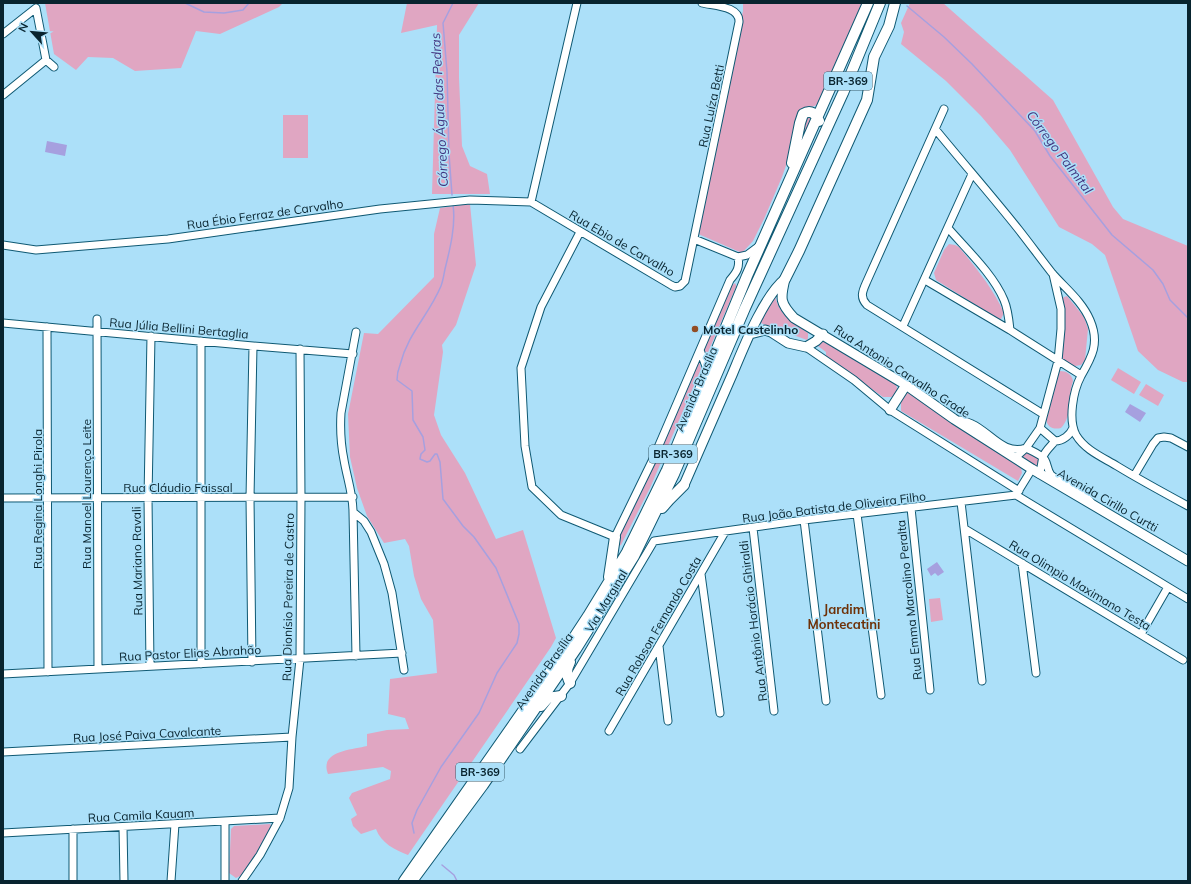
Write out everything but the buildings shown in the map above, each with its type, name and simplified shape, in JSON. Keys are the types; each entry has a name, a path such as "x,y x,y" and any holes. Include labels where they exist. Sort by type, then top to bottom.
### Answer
{"highway":[{"name":"BR-369","path":"817,116 868,3"},
{"name":"Avenida Brasília","path":"412,881 483,786 576,649 634,556 674,474 745,308 843,93 880,3"},
{"path":"785,279 867,100 874,57 889,26 895,3"},
{"name":"Avenida Brasília","path":"404,881 564,651 627,552 660,485 781,199 792,164 801,118 803,114 809,112 813,112 817,116"},
{"path":"815,157 820,122 817,116"},
{"path":"650,524 669,500 684,485"},
{"path":"608,583 615,537"},
{"path":"570,683 566,675 576,649"},
{"path":"526,722 548,698 561,696"},
{"path":"416,881 420,870"}],"main road":[{"path":"684,485 750,334 771,295 779,284 785,279"},
{"name":"Rua Antonio Carvalho Grade","path":"785,279 781,292 782,300 785,308 794,318 906,385 954,419 1035,471"},
{"path":"750,334 765,330 771,332 788,343 806,347 816,341 822,334"},
{"path":"890,410 906,385"},
{"name":"Avenida Cirillo Curtti","path":"1035,471 1188,561"},
{"name":"Avenida Cirillo Curtti","path":"1172,552 1188,569"}],"street":[{"path":"531,202 577,3"},
{"name":"Rua Luíza Betti","path":"694,239 739,22 739,16 734,10 702,3"},
{"path":"3,34 36,8 46,60 54,67"},
{"path":"3,95 46,60"},
{"path":"944,109 862,294 863,300 866,305 903,326 1043,414"},
{"path":"936,130 1087,314 1094,337 1094,345 1091,360 1076,388 1073,400 1073,428 1079,439 1089,449 1188,506"},
{"path":"903,326 972,174"},
{"name":"Rua Ébio Ferraz de Carvalho","path":"3,245 36,250 168,239 380,209 470,200 531,202"},
{"name":"Rua Ebio de Carvalho","path":"531,202 580,232 675,286 680,286 686,281 694,239"},
{"path":"948,228 999,289 1005,301 1010,330"},
{"path":"580,232 541,308 521,368 525,446 532,487 561,515 615,537 653,459 730,280 738,270 738,257"},
{"path":"694,239 738,257 749,254 762,243"},
{"path":"1015,458 1026,448 1040,428 1058,361 1061,309 1053,274"},
{"path":"730,280 748,276"},
{"path":"925,280 1010,330 1082,375"},
{"path":"1058,296 1070,292"},
{"name":"Rua Manoel Lourenço Leite","path":"97,319 98,669"},
{"name":"Rua Júlia Bellini Bertaglia","path":"3,323 353,354"},
{"name":"Rua Regina Longhi Pirola","path":"47,327 48,672"},
{"path":"356,332 340,427 342,453 353,497 356,656"},
{"name":"Rua Mariano Ravali","path":"150,666 148,498 151,336"},
{"path":"200,341 201,664"},
{"path":"252,662 250,498 253,346"},
{"path":"806,347 854,380 890,410 1017,493 1188,599"},
{"name":"Rua Dionísio Pereira de Castro","path":"242,881 260,855 280,818 289,788 292,738 300,659 300,349"},
{"path":"700,350 708,372"},
{"path":"954,419 972,424 1009,449 1018,450 1026,448 1043,458 1046,460 1047,468 1051,474 1086,495 1093,506"},
{"path":"1040,428 1055,441"},
{"path":"1017,493 1035,471 1042,468 1043,458 1048,448 1055,441 1059,441 1067,436 1073,428"},
{"path":"1134,476 1158,438 1171,438 1188,447"},
{"name":"Rua João Batista de Oliveira Filho","path":"654,541 804,520 961,502 1017,493"},
{"name":"Rua Cláudio Faissal","path":"3,498 353,497"},
{"path":"961,502 982,681"},
{"name":"Rua Emma Marcolino Peralta","path":"911,508 930,690"},
{"path":"353,512 364,521 371,532 384,564 392,592 404,670"},
{"path":"857,514 880,695"},
{"path":"804,520 826,700"},
{"name":"Rua Antônio Horácio Ghiraldi","path":"753,528 774,711"},
{"name":"Rua Olimpio Maximano Testa","path":"965,529 1183,660"},
{"name":"Rua Robson Fernando Costa","path":"609,731 725,532"},
{"name":"Via Marginal","path":"520,750 570,683 654,541"},
{"path":"1022,563 1036,673"},
{"path":"701,574 720,712"},
{"path":"1141,634 1168,587"},
{"path":"659,646 668,721"},
{"name":"Rua Pastor Elias Abrahão","path":"3,674 402,653"},
{"name":"Rua José Paiva Cavalcante","path":"3,752 292,738"},
{"name":"Rua Camila Kauam","path":"3,833 280,818"},
{"path":"225,821 225,881"},
{"path":"171,881 175,824"},
{"path":"123,827 124,881"},
{"path":"73,829 73,881"}],"shaded area":[{"path":"45,3 283,3 279,7 220,34 196,31 181,68 135,71 113,58 88,57 76,70 54,54"},
{"path":"407,3 479,3 459,35 462,146 470,166 487,174 490,194 432,194 437,25 401,33"},
{"path":"743,3 864,3 817,105 806,109 782,177 764,219 753,241 742,253 696,233 743,11"},
{"path":"910,3 943,3 1053,100 1113,207 1123,219 1188,246 1188,382 1183,382 1158,370 1138,351 1105,255 1092,244 1059,227 1010,150 981,116 946,81 901,44 904,32 901,23"},
{"path":"283,115 308,115 308,158 283,158"},
{"path":"808,116 813,117 800,147 804,125"},
{"path":"47,141 67,145 65,156 45,152"},
{"path":"470,204 476,265 456,325 442,345 443,352 434,415 441,435 465,473 496,539 523,530 556,638 408,855 398,851 385,842 378,834 376,829 361,834 353,826 351,819 357,815 349,798 352,793 390,779 391,771 383,767 328,774 326,766 328,760 338,753 367,746 367,734 387,730 409,729 405,718 388,714 390,679 437,673 433,620 421,599 414,576 409,546 405,539 384,543 367,516 357,488 350,457 348,414 364,333 378,334 434,277 434,234 440,208"},
{"path":"949,244 959,247 984,278 1004,313 1001,319 998,319 936,280 934,273 944,250"},
{"path":"735,283 736,287 706,357 704,349 729,288"},
{"path":"775,296 783,314 808,333 807,340 759,322"},
{"path":"1067,296 1084,317 1088,329 1085,360 1081,365 1075,366 1061,358 1062,299"},
{"path":"820,341 824,341 893,381 898,391 894,397 883,397 826,357 826,352 818,346"},
{"path":"699,360 701,369 650,488 621,545 617,547 622,529"},
{"path":"1118,368 1141,382 1134,394 1111,380"},
{"path":"1060,371 1068,373 1073,381 1067,418 1061,428 1055,429 1049,426 1046,419 1057,373"},
{"path":"1146,384 1164,395 1158,406 1139,395"},
{"path":"907,391 954,419 994,450 1021,468 1022,473 1018,481 901,411 901,402"},
{"path":"1130,404 1146,413 1140,422 1125,412"},
{"path":"1025,453 1030,453 1039,459 1037,468 1021,459 1020,456"},
{"path":"937,562 944,572 938,576 935,573 931,576 927,569"},
{"path":"940,598 943,620 931,622 929,599"},
{"path":"270,824 273,828 271,833 242,875 236,878 229,873 231,829 234,826"}],"waterway":[{"path":"185,3 204,12 224,13 243,10 249,3"},
{"name":"Córrego Água das Pedras","path":"452,195 449,154 447,72 443,23 453,3"},
{"name":"Córrego Palmital","path":"907,6 944,37 972,64 1035,131 1050,156 1112,235 1153,270 1163,284 1170,300 1188,318"},
{"name":"Córrego Água das Pedras","path":"414,833 412,823 417,810 441,767 479,713 497,673 517,643 519,634 519,624 496,568 474,537 463,526 443,499 440,462 437,454 435,454 430,461 427,462 420,459 421,454 425,450 423,437 413,420 412,391 397,380 397,374 408,343 431,306 442,284 452,237 454,221 453,205"},
{"name":"Córrego Água das Pedras","path":"442,865 454,875 457,881"}],"place":[{"name":"Motel Castelinho","path":"695,329"}],"district":[{"name":"Jardim Montecatini","path":"844,616"}]}
